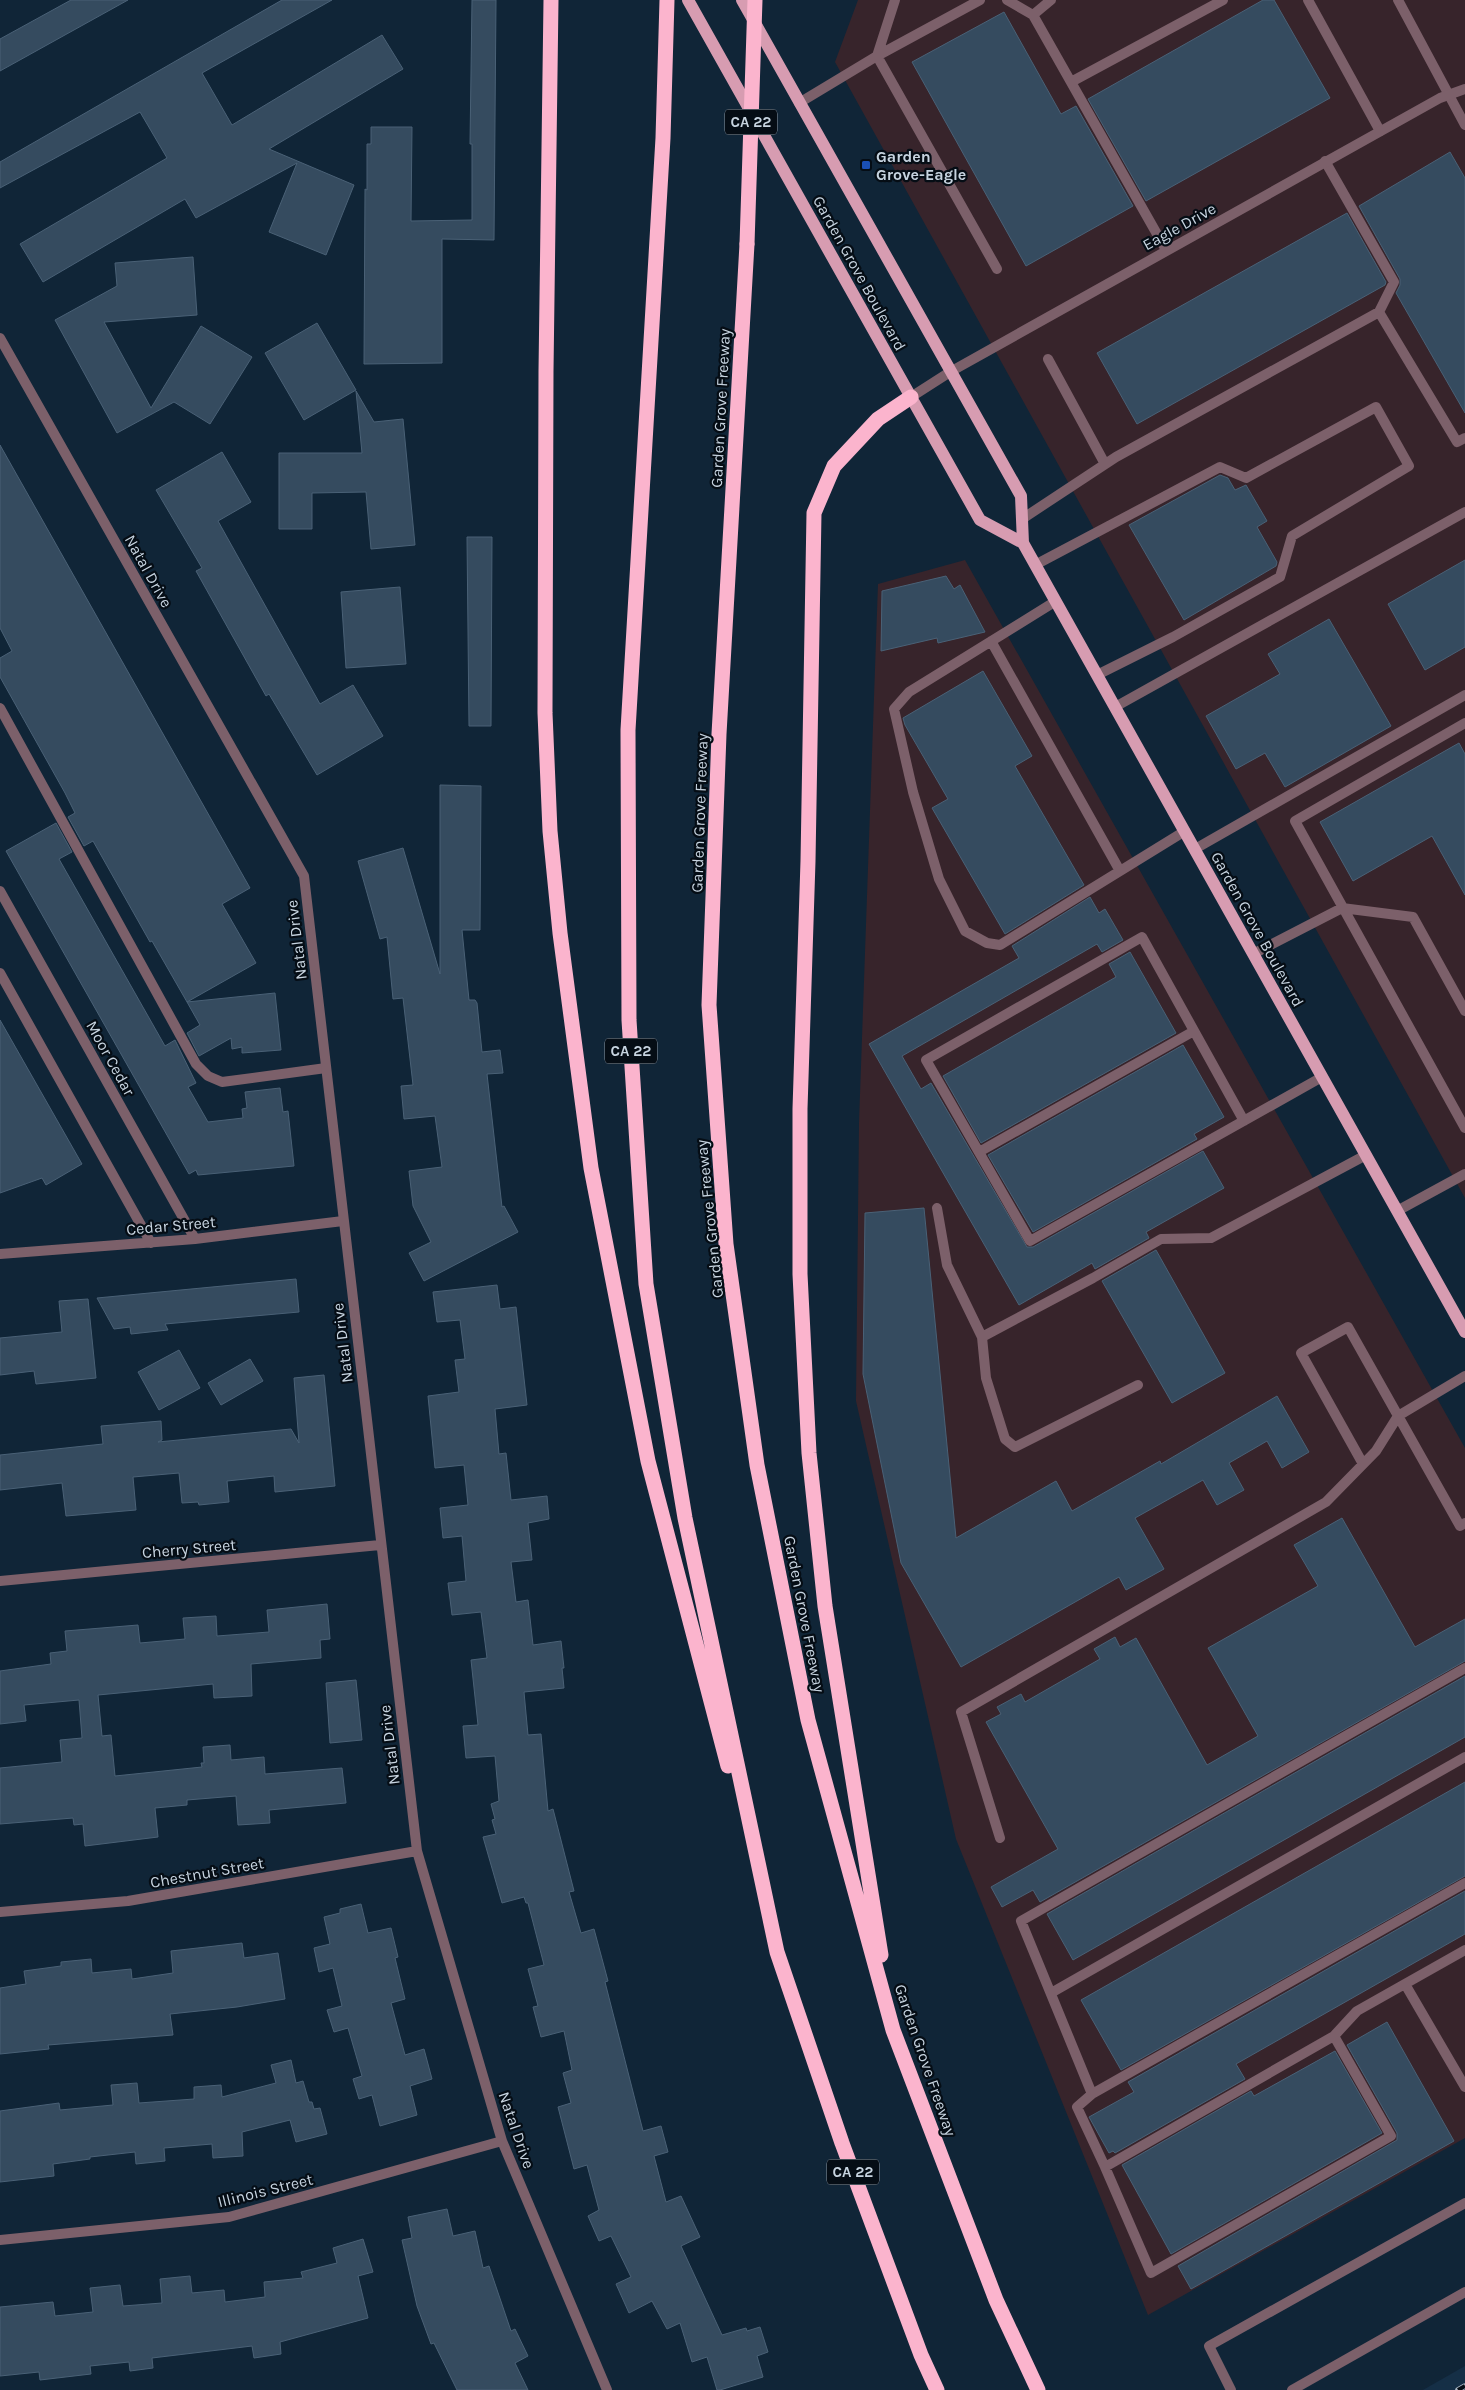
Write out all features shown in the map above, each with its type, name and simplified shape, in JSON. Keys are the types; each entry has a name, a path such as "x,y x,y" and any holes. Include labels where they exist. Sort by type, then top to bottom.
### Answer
{"highway":[{"path":"550,0 544,713 550,830 560,933 591,1168 648,1461 777,1952"},
{"name":"CA 22","path":"667,0 663,138 628,730 628,1020 646,1284 685,1518 777,1952 842,2143 921,2355 937,2390"},
{"name":"Garden Grove Freeway","path":"755,0 747,244 719,734 709,1005 726,1244 757,1465 808,1720 893,2030 996,2300 1038,2390"},
{"path":"893,2030 825,1606 809,1453 800,1274 800,1110 808,861 814,513 834,466 878,420 911,397"}],"main road":[{"name":"Garden Grove Boulevard","path":"688,0 980,520 1023,543"},
{"name":"Garden Grove Boulevard","path":"742,0 1021,496 1023,543 1465,1332"}],"street":[{"path":"895,0 876,56 997,269"},
{"path":"799,103 876,56 919,35 980,0"},
{"path":"1007,0 1032,14 1166,250"},
{"path":"1032,14 1051,0"},
{"path":"1071,82 1223,0"},
{"path":"1308,0 1380,131"},
{"path":"1398,0 1465,124"},
{"name":"Eagle Drive","path":"911,397 950,372 1325,161 1380,131 1465,89"},
{"path":"1022,519 1104,464 1378,312 1394,282 1325,161"},
{"path":"1378,312 1457,442 1465,438"},
{"name":"Natal Drive","path":"0,338 304,876 380,1545 417,1851 502,2141 607,2390"},
{"path":"1048,359 1104,464"},
{"path":"1035,565 1220,467 1246,478 1376,407 1400,449 1409,466 1292,536 1280,577 1173,637 1097,675"},
{"path":"1115,707 1465,512"},
{"path":"1056,601 909,692 894,709 913,792 939,879 965,931 987,943 1000,945 1185,831"},
{"path":"991,641 1120,871"},
{"path":"1194,849 1465,695"},
{"path":"0,708 196,1064 208,1076 222,1082 326,1068"},
{"path":"1465,724 1295,821 1465,1128"},
{"name":"Moor Cedar","path":"0,891 195,1239"},
{"path":"1253,954 1342,908 1413,917 1465,1011"},
{"path":"1244,1120 1142,937 926,1060 1030,1241 1322,1077"},
{"path":"0,973 152,1242"},
{"path":"979,1152 1194,1031"},
{"path":"982,1337 1161,1239 1211,1238 1366,1155"},
{"path":"1397,1211 1465,1174"},
{"path":"937,1208 947,1265 982,1337 986,1378 1005,1439 1014,1447 1138,1385"},
{"name":"Cedar Street","path":"0,1254 195,1239 343,1221"},
{"path":"1363,1464 1301,1353 1348,1327 1460,1526 1465,1523"},
{"path":"1000,1838 961,1712 1326,1502 1376,1451 1398,1416 1465,1376"},
{"name":"Cherry Street","path":"0,1581 380,1545"},
{"path":"1092,2094 1021,1921 1465,1668"},
{"path":"1051,1993 1465,1758"},
{"name":"Chestnut Street","path":"0,1912 128,1901 417,1851"},
{"path":"1334,2036 1391,2136 1151,2274 1077,2107 1092,2094 1465,1883"},
{"path":"1105,2167 1334,2036 1358,2011 1465,1950"},
{"path":"1405,1984 1465,2087"},
{"name":"Illinois Street","path":"0,2240 228,2217 502,2141"},
{"path":"1231,2390 1209,2346 1465,2203"},
{"path":"1292,2390 1465,2292"}],"shaded area":[{"path":"858,0 1465,0 1465,1198 835,62"},
{"path":"965,560 1465,1448 1465,2138 1148,2315 956,1839 856,1401 859,1123 878,584"},
{"path":"1465,2366 1465,2390 1423,2390"}],"building":[{"path":"71,0 128,0 0,71 0,39"},
{"path":"282,0 332,0 202,73 232,125 382,35 403,69 269,149 354,185 326,255 269,232 297,163 196,218 185,199 43,282 20,244 167,158 140,112 0,188 0,162"},
{"path":"472,0 496,0 494,240 442,239 442,363 364,364 365,189 367,190 367,144 371,144 371,127 412,127 411,221 472,220 472,144 470,144"},
{"path":"1263,0 1274,0 1330,98 1146,201 1088,99"},
{"path":"1004,12 1061,114 1076,106 1133,206 1026,266 912,62"},
{"path":"1450,152 1465,178 1465,413 1396,293 1400,285 1400,279 1359,206"},
{"path":"1347,213 1386,282 1385,285 1137,424 1097,353"},
{"path":"193,257 197,315 104,322 151,408 201,326 252,357 210,424 174,402 117,433 55,320 117,286 115,263"},
{"path":"317,323 356,390 304,420 265,353"},
{"path":"356,391 374,422 403,419 415,545 371,549 366,492 312,493 312,529 279,529 279,453 362,453"},
{"path":"0,445 250,888 222,904 256,963 187,1002 152,941 150,942 93,841 84,846 68,817 75,813 0,677 0,658 12,651 0,628"},
{"path":"222,452 251,502 218,521 320,704 353,685 383,736 317,775 269,694 266,696 196,571 202,568 156,490"},
{"path":"1220,475 1228,478 1235,490 1246,485 1267,521 1257,527 1277,562 1276,566 1184,620 1129,525"},
{"path":"467,537 492,537 491,726 469,726"},
{"path":"1465,560 1465,647 1425,670 1388,604"},
{"path":"946,576 954,589 960,585 985,632 938,643 937,638 881,651 882,591"},
{"path":"400,587 406,664 346,668 341,592"},
{"path":"1329,619 1391,726 1285,787 1265,753 1236,769 1206,716 1280,674 1268,654"},
{"path":"983,671 1032,756 1015,766 1084,885 1005,934 932,808 948,799 905,725 903,718"},
{"path":"1459,743 1465,754 1465,895 1432,836 1353,881 1320,822"},
{"path":"440,785 481,786 480,930 462,930 469,1000 475,1000 477,1003 482,1052 500,1050 503,1073 487,1074 502,1207 504,1206 518,1232 424,1281 409,1253 431,1242 413,1206 409,1171 442,1167 435,1116 404,1119 401,1086 413,1085 403,998 393,999 387,937 380,939 358,861 403,848 440,974"},
{"path":"56,823 72,852 59,859 165,1046 175,1040 196,1083 188,1087 208,1122 243,1118 242,1109 247,1108 245,1092 280,1088 283,1112 288,1111 294,1166 198,1175 196,1170 189,1174 6,851"},
{"path":"1090,897 1099,913 1105,909 1123,940 1102,952 1097,944 902,1056 921,1089 931,1083 1027,1247 1033,1247 1203,1151 1224,1188 1146,1232 1149,1238 1095,1269 1092,1263 1019,1305 869,1044 1019,958 1012,946"},
{"path":"1130,952 1176,1033 981,1143 943,1076 1116,977 1109,964"},
{"path":"275,993 281,1050 242,1053 242,1047 232,1049 231,1038 199,1056 187,1033 200,1025 187,1002"},
{"path":"0,1020 82,1164 46,1185 42,1178 0,1193"},
{"path":"1183,1045 1224,1117 1194,1134 1197,1139 1033,1232 988,1155"},
{"path":"924,1208 956,1538 1056,1481 1072,1511 1160,1461 1161,1464 1277,1396 1309,1452 1282,1468 1267,1441 1229,1463 1244,1490 1217,1505 1203,1480 1135,1518 1164,1569 1126,1590 1119,1577 961,1667 901,1563 863,1374 865,1213"},
{"path":"1156,1250 1225,1373 1172,1403 1102,1281"},
{"path":"296,1279 299,1312 165,1324 168,1330 131,1334 130,1327 114,1329 97,1298"},
{"path":"497,1285 500,1309 516,1307 527,1405 495,1409 499,1454 506,1453 511,1500 547,1496 549,1519 528,1523 532,1560 511,1562 516,1602 528,1600 533,1645 561,1641 564,1668 562,1668 564,1688 524,1692 528,1735 541,1734 548,1811 553,1809 574,1891 569,1892 581,1933 594,1929 608,1981 605,1982 643,2131 661,2126 668,2152 654,2156 666,2202 681,2196 700,2237 681,2246 722,2335 746,2328 747,2331 760,2327 768,2352 757,2356 763,2377 720,2390 717,2390 707,2357 692,2362 680,2323 667,2329 652,2301 629,2313 616,2284 631,2277 611,2236 599,2241 588,2216 599,2210 587,2165 574,2169 558,2107 571,2103 563,2073 572,2070 564,2031 541,2037 533,2007 538,2006 528,1969 544,1965 528,1903 526,1903 524,1897 502,1903 483,1837 496,1834 492,1820 495,1819 491,1804 499,1801 495,1756 466,1758 463,1726 478,1725 471,1660 487,1658 481,1612 452,1615 448,1583 466,1581 462,1536 443,1538 440,1508 468,1505 464,1465 435,1468 428,1396 459,1392 455,1360 465,1359 460,1320 437,1322 433,1292"},
{"path":"88,1299 96,1378 36,1384 34,1371 0,1375 0,1338 62,1332 59,1301"},
{"path":"179,1350 200,1388 159,1410 138,1372"},
{"path":"250,1359 263,1381 221,1405 208,1383"},
{"path":"324,1375 335,1486 275,1492 274,1476 227,1481 229,1502 199,1505 198,1502 182,1503 179,1473 133,1477 136,1510 66,1516 62,1483 0,1490 0,1455 103,1444 101,1426 161,1421 162,1440 158,1442 291,1429 299,1443 294,1378"},
{"path":"1342,1518 1415,1647 1465,1619 1465,1661 1040,1902 1033,1890 1002,1907 991,1887 1058,1849 986,1722 1001,1714 997,1707 1021,1694 1025,1702 1100,1659 1094,1649 1115,1637 1120,1647 1136,1638 1207,1765 1258,1736 1208,1648 1318,1586 1294,1545"},
{"path":"327,1604 330,1639 320,1640 321,1658 251,1664 252,1696 214,1698 213,1684 98,1695 102,1736 111,1735 115,1776 202,1767 201,1763 204,1763 203,1747 230,1745 231,1760 264,1757 265,1774 342,1768 346,1803 269,1810 270,1823 238,1825 236,1796 187,1800 187,1805 155,1808 158,1837 85,1846 83,1824 74,1825 73,1818 0,1824 0,1768 62,1762 60,1740 82,1738 79,1700 24,1705 26,1721 0,1724 0,1671 51,1664 50,1653 67,1651 65,1631 138,1625 140,1643 185,1639 183,1618 216,1616 217,1636 269,1632 267,1610"},
{"path":"1465,1676 1465,1737 1073,1960 1047,1914"},
{"path":"356,1680 362,1740 330,1743 326,1683"},
{"path":"1465,1782 1465,1876 1121,2070 1081,2000"},
{"path":"1465,1891 1465,1934 1236,2064 1245,2079 1115,2153 1113,2151 1109,2153 1089,2117 1134,2092 1128,2082"},
{"path":"361,1904 368,1933 391,1928 398,1957 395,1958 405,1999 391,2003 405,2055 424,2049 432,2079 410,2086 417,2115 380,2126 372,2095 359,2099 353,2079 362,2076 348,2028 334,2032 327,2010 342,2006 333,1968 319,1972 314,1948 330,1944 324,1917 340,1913 340,1909"},
{"path":"242,1943 244,1958 278,1953 285,1999 237,2007 170,2014 173,2035 48,2045 49,2049 0,2054 0,1988 26,1984 24,1971 61,1966 61,1962 91,1959 92,1973 131,1969 132,1979 173,1973 171,1951"},
{"path":"1387,2022 1454,2141 1191,2289 1178,2266 1397,2140 1397,2133 1347,2045"},
{"path":"1335,2051 1382,2133 1171,2254 1122,2165 1251,2091 1254,2096"},
{"path":"291,2060 296,2083 303,2081 309,2102 312,2102 314,2109 320,2108 327,2134 296,2142 290,2120 242,2132 243,2156 213,2158 212,2144 164,2148 165,2161 136,2164 135,2152 90,2157 90,2159 53,2164 54,2176 0,2182 0,2111 59,2103 60,2110 113,2105 111,2085 137,2083 139,2103 194,2099 194,2087 221,2085 222,2097 276,2083 271,2065"},
{"path":"447,2209 453,2236 475,2231 483,2268 489,2266 511,2331 515,2329 528,2356 515,2363 528,2390 457,2390 434,2343 431,2344 417,2306 402,2240 412,2238 408,2217"},
{"path":"363,2239 373,2272 358,2276 368,2318 280,2342 281,2354 254,2358 252,2346 152,2358 153,2368 130,2371 129,2362 90,2366 91,2374 40,2380 39,2372 0,2376 0,2307 53,2302 55,2316 93,2312 90,2288 120,2285 123,2306 162,2303 160,2279 190,2276 192,2293 224,2290 225,2302 265,2297 264,2282 303,2278 301,2272 337,2263 333,2248"}],"railway":[{"path":"1458,2390 1465,2386"}],"place":[{"name":"Garden Grove-Eagle","path":"866,165"}]}
